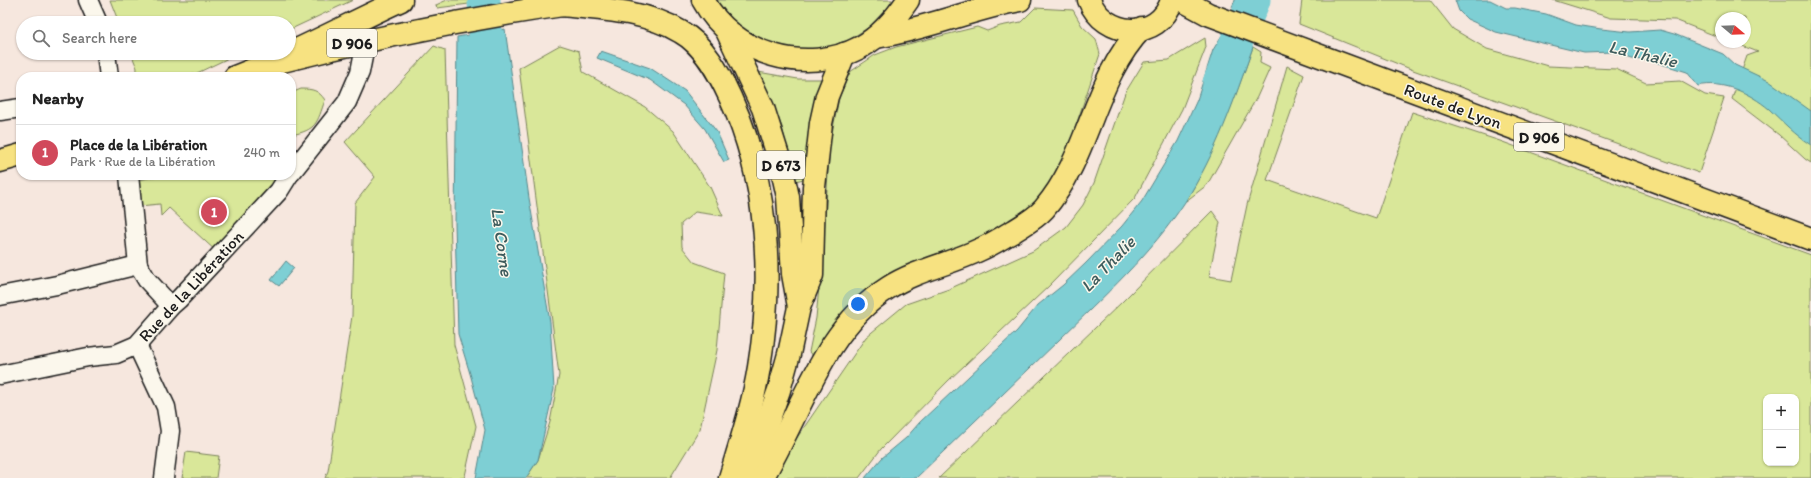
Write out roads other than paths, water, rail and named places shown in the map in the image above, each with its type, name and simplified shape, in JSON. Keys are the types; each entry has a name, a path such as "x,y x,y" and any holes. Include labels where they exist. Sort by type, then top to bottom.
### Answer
{"main road":[{"path":"351,22 382,0"},
{"name":"D 906","path":"296,50 351,22 401,0"},
{"name":"D 906","path":"296,58 438,25 597,0"},
{"path":"700,3 727,31 748,46 771,56 795,60 820,60 844,54 861,47 876,37 894,20 908,0"},
{"path":"876,37 903,33 1000,4 1020,0"},
{"path":"1089,0 1092,8 1099,17 1108,24 1119,29 1130,30 1142,28 1152,24 1174,3"},
{"name":"Route de Lyon","path":"1174,3 1212,15 1811,239"},
{"path":"561,5 606,9 645,16 660,21 683,32 704,52 722,81 740,118 753,163 762,208 767,261 766,306 759,368 746,425 730,478"},
{"path":"762,478 829,350 849,322 868,303 889,287 919,273 980,250 1030,221 1043,210 1055,195 1067,175 1102,90 1117,61 1130,40 1142,28"},
{"name":"D 673","path":"727,31 763,108 781,164 788,197 793,274 799,307"},
{"name":"D 673","path":"748,478 779,390 789,354 799,307 812,275 814,187 821,123 827,96 844,54"},
{"name":"D 906","path":"248,72 276,60"},
{"name":"D 906","path":"266,65 287,60"},
{"path":"0,162 16,157"}],"street":[{"path":"88,0 95,16"},
{"name":"Rue de la Libération","path":"296,165 320,138 347,102 360,72 366,41"},
{"path":"107,60 108,72"},
{"path":"0,111 16,109"},
{"path":"130,180 138,265 147,280 171,306"},
{"name":"Rue de la Libération","path":"0,375 88,357 116,354 137,345 171,306 180,299 279,191 286,180"},
{"path":"0,296 57,285 138,265"},
{"path":"137,345 166,407 170,431 164,478"}],"water":[{"path":"1235,0 1266,0 1260,17 1232,7"},
{"path":"1455,0 1490,0 1506,8 1515,8 1546,14 1576,25 1601,29 1630,32 1660,30 1674,34 1723,54 1735,65 1769,81 1811,111 1811,145 1794,133 1769,109 1745,93 1726,86 1698,86 1687,72 1652,61 1632,59 1613,52 1584,53 1496,32 1467,19 1459,11"},
{"path":"505,29 529,198 550,322 554,389 538,460 526,478 476,478 485,430 458,334 455,223 457,37"},
{"path":"1222,35 1253,47 1224,127 1196,184 1172,221 1142,257 1110,291 916,478 865,478 882,458 906,438 920,422 1017,331 1038,305 1063,285 1122,226 1142,201 1178,141 1197,100 1213,50"},
{"path":"601,51 650,68 685,91 717,132 729,160 724,162 705,129 684,105 650,80 597,58"},
{"path":"286,261 294,268 279,286 271,280"}],"waterway":[{"name":"La Corne","path":"484,0 487,78"},
{"name":"La Thalie","path":"1219,83 1254,0"}],"place":[{"name":"Place de la Libération","path":"214,212"}]}
